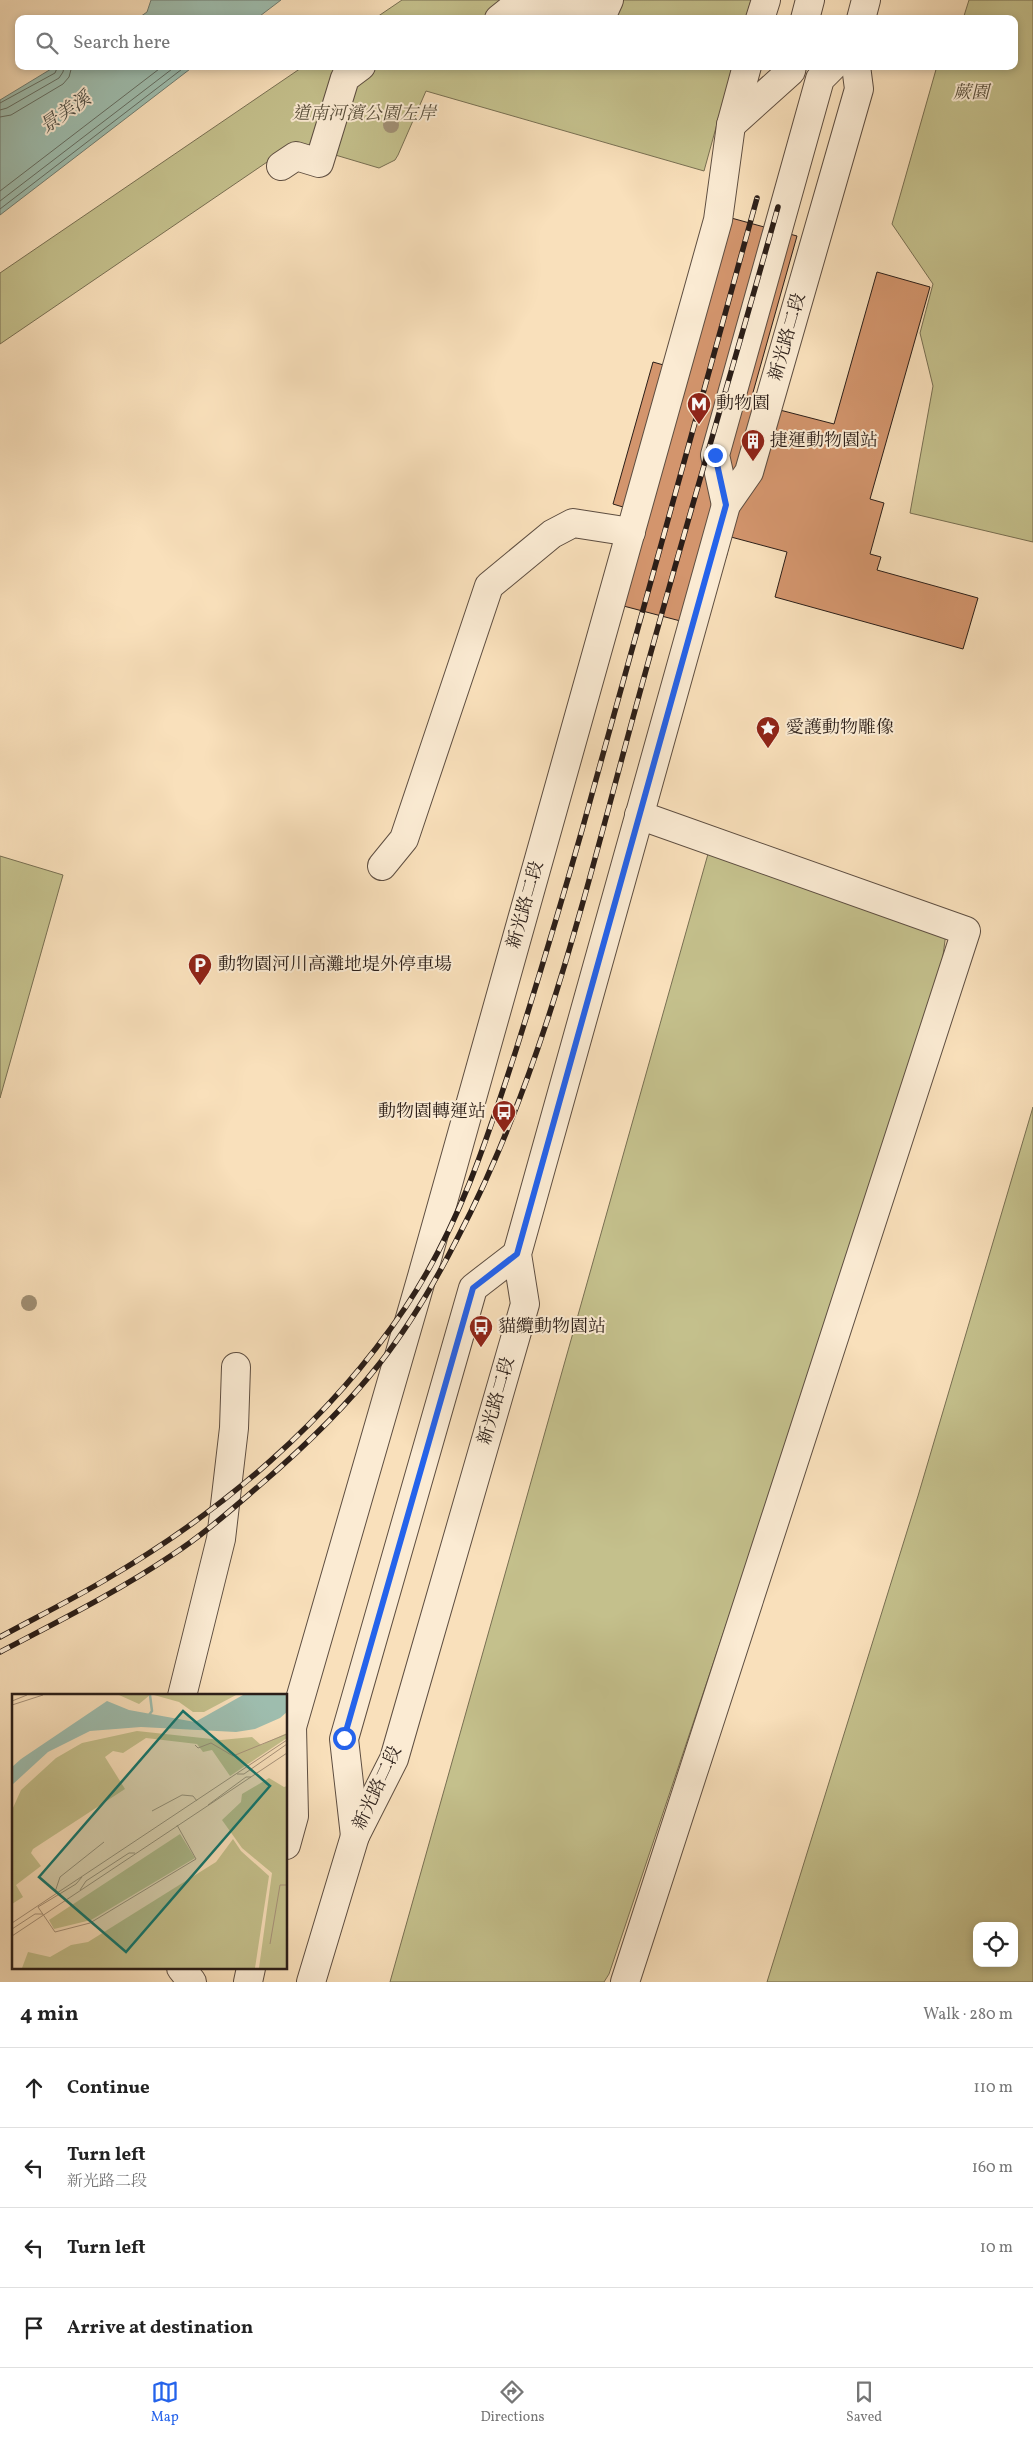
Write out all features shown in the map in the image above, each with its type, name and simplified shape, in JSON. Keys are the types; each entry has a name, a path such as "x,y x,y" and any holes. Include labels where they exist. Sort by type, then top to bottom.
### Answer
{"street":[{"path":"504,15 510,11 604,11 609,0"},
{"path":"761,15 766,0"},
{"path":"806,15 810,0"},
{"path":"862,15 866,0"},
{"name":"新光路二段","path":"288,1838 294,1816 289,1733 423,1273 718,220 730,125 746,70"},
{"path":"730,125 791,70"},
{"path":"726,505 715,455 820,79 829,70"},
{"name":"新光路二段","path":"311,1982 355,1836 394,1758 525,1304 517,1254 726,505 749,472 859,89 857,70"},
{"path":"281,166 296,156 319,163 353,72"},
{"path":"382,866 404,839 489,586 552,534 573,523 631,532"},
{"path":"625,1982 966,931 638,815"},
{"path":"355,1836 344,1738 473,1288 517,1254"},
{"path":"182,1694 221,1540 234,1428 236,1367"},
{"path":"183,1970 192,1982"}],"green space":[{"path":"402,0 751,0 747,15 380,15"},
{"name":"蕨園","path":"969,0 1033,0 1033,542 910,513 933,386 920,333 933,284 892,224 936,70 1018,70 1018,15 964,15"},
{"name":"道南河濱公園左岸","path":"298,70 732,70 704,171 426,91 395,160 379,168 295,143 0,344 0,273"},
{"path":"708,854 946,933 938,993 609,1974 604,1982 390,1982"},
{"path":"0,856 63,875 0,1098"},
{"path":"1033,1107 1033,1982 767,1982 918,1496"}],"water":[{"path":"151,0 281,0 261,15 143,15 147,12"},
{"name":"景美溪","path":"49,70 189,70 0,215 0,100"}],"building":[{"name":"捷運動物園站","path":"724,216 797,236 752,396 778,403 776,409 834,424 877,272 930,287 870,499 884,503 870,554 881,557 877,570 978,598 963,649 775,597 787,552 731,537 726,558 708,553 688,623 616,604 618,528 623,507 613,504 653,362 681,370"}],"railway":[{"path":"0,1637 92,1587 191,1525 270,1461 308,1426 343,1389 375,1349 405,1308 441,1247 470,1183 494,1117 550,940 757,198"},
{"path":"0,1652 109,1594 172,1555 217,1522 276,1471 308,1442 367,1380 412,1318 449,1255 488,1175 515,1110 561,976 778,207"}],"place":[{"name":"動物園","path":"699,425"},
{"name":"捷運動物園站","path":"753,462"},
{"name":"愛護動物雕像","path":"768,749"},
{"name":"動物園河川高灘地堤外停車場","path":"200,986"},
{"name":"動物園轉運站","path":"504,1133"},
{"name":"貓纜動物園站","path":"481,1348"}],"route":[{"path":"344,1738 473,1288 517,1254 726,505 715,455"}]}
